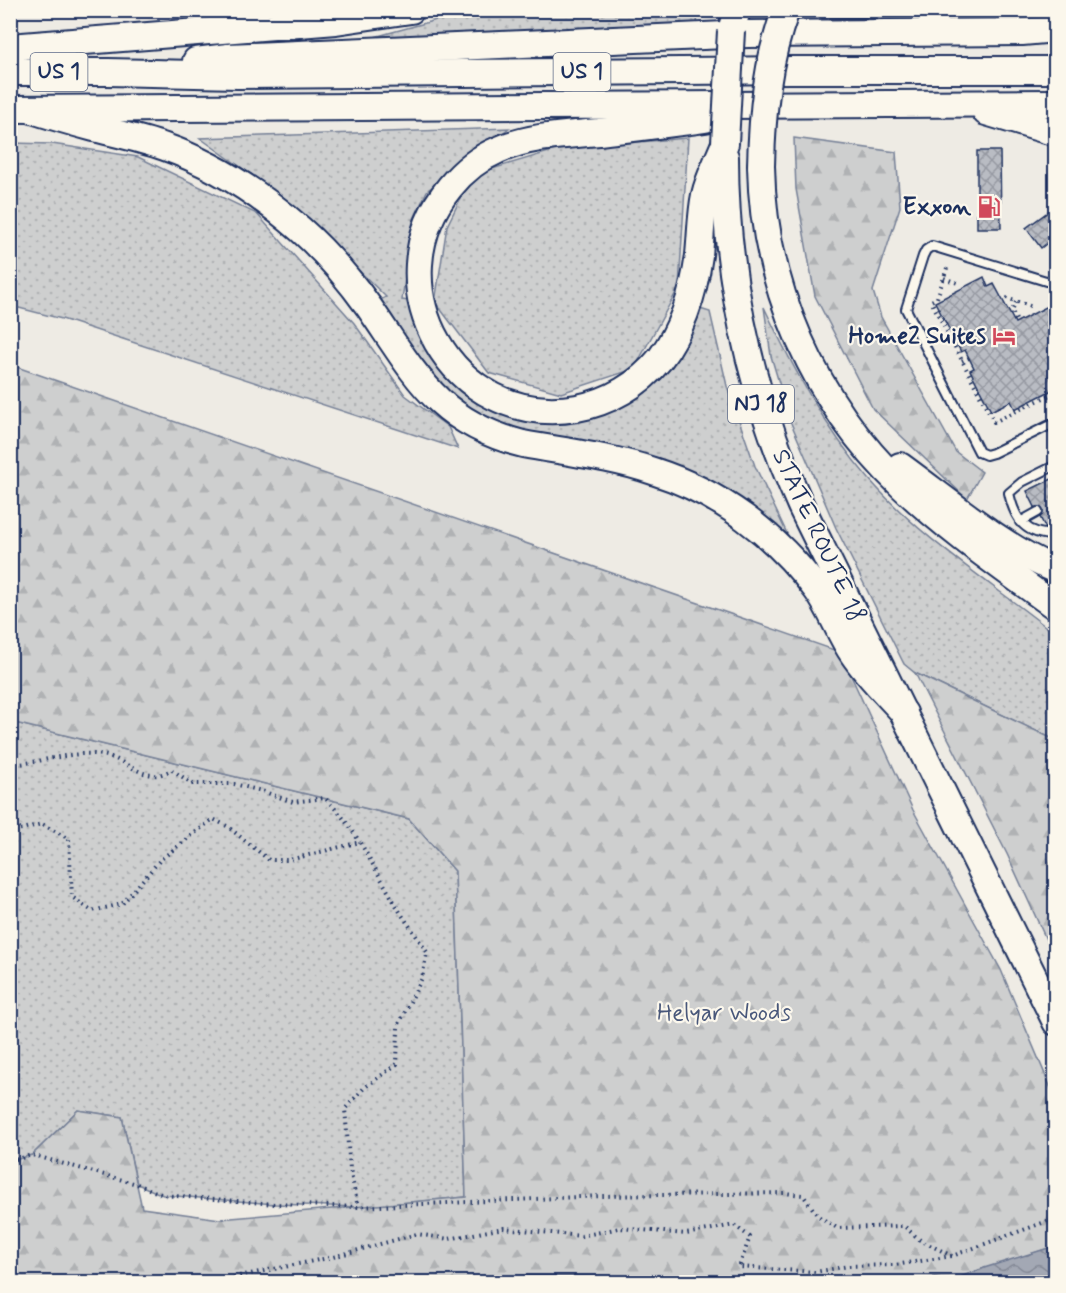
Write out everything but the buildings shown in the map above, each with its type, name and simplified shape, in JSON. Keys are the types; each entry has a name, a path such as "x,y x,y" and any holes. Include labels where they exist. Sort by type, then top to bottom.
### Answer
{"highway":[{"path":"10,47 357,19 411,10"},
{"name":"NJ 18","path":"786,10 768,79 763,121 761,166 763,214 772,261 788,312 805,354 854,432 886,470 933,514 1056,607"},
{"name":"STATE ROUTE 18","path":"733,17 725,143 727,203 733,272 745,343 762,407 796,495 1056,1022"},
{"path":"108,72 228,57 421,47 748,34 1022,32 1056,29"},
{"name":"US 1","path":"10,72 238,75 1056,70"},
{"path":"957,104 1056,133"},
{"name":"US 1","path":"20,109 1056,104"},
{"path":"725,143 705,194 696,277 684,314 659,360 639,380 614,396 584,406 569,409 536,409 502,400 486,392 472,382 448,358 432,334 422,308 418,277 419,261 425,230 434,211 455,181 475,164 496,150 534,139 656,127 791,106"},
{"path":"20,109 166,147 213,168 257,196 300,229 337,266 369,307 409,368 432,395 459,418 475,427 523,444 652,470 692,486 734,510 772,540 805,574 818,592 853,655 904,713"},
{"path":"854,432 1001,539 1056,570"}],"lane":[{"path":"1056,280 1046,281 932,246 922,256 906,309 979,452 993,453 1056,422"},
{"path":"1056,465 1022,482 1009,493 1012,510 1020,522 1039,535 1056,535"},
{"path":"1020,522 1038,512"}],"path":[{"path":"947,268 937,298 931,301 994,422 1056,392"},
{"path":"944,278 960,284"},
{"path":"1006,298 1033,308"},
{"path":"1016,302 1012,311 1017,322"},
{"path":"962,361 969,358"},
{"path":"10,765 83,754 105,755 135,770 155,776 172,770 193,784 234,784 293,802 325,798 341,815 427,952 422,978 398,1026 397,1064 364,1088 345,1109 350,1169 357,1207"},
{"path":"10,835 13,831 42,824 69,839 72,897 92,910 122,904 160,860 213,819 228,826 269,860 289,860 360,842"},
{"path":"10,1161 32,1155 137,1184 163,1195 275,1204 357,1207 601,1196 784,1193 802,1195 818,1216 837,1227 904,1226 920,1240 951,1256"},
{"path":"210,1282 333,1257 417,1234 449,1239 503,1228 581,1236 620,1228 686,1234 734,1225 750,1237 739,1267 815,1272 849,1266 895,1264 951,1256 1056,1218"}],"green space":[{"path":"825,10 943,11 909,17 822,18"},
{"path":"469,11 698,11 697,25 367,39"},
{"path":"509,128 427,191 413,221 402,300 409,301 415,325 426,347 450,379 576,419 689,333 700,309 710,312 727,386 755,466 790,540 769,526 476,416 437,386 378,301 386,297 287,200 200,138"},
{"path":"688,138 679,287 634,369 561,393 489,373 435,302 447,226 472,175 562,148"},
{"path":"794,138 896,152 900,207 873,291 881,317 956,452 982,472 967,499 873,409 815,296 796,189"},
{"path":"11,143 52,144 138,157 257,214 354,323 405,395 448,427 458,449 62,319 11,306"},
{"path":"764,307 810,396 838,439 869,479 935,542 1055,634 1055,740 915,673 904,664 836,528 791,423 771,356"},
{"name":"Helyar Woods","path":"11,365 840,652 913,810 1001,970 1055,1098 1055,1246 955,1279 522,1276 490,1282 11,1282 11,1161 32,1155 78,1110 122,1117 142,1208 220,1219 466,1197 455,871 409,819 11,722"},
{"path":"915,673 1055,740 1055,959 1007,854"},
{"path":"11,722 409,819 455,871 466,1197 357,1207 275,1204 163,1195 137,1184 122,1117 78,1110 32,1155 11,1161"}],"water":[{"path":"1055,1246 1055,1282 931,1282 934,1277 955,1279"},
{"path":"522,1276 922,1279 931,1282 490,1282"}],"place":[{"name":"Exxon","path":"989,207"},
{"name":"Home2 Suites","path":"1004,336"}]}
